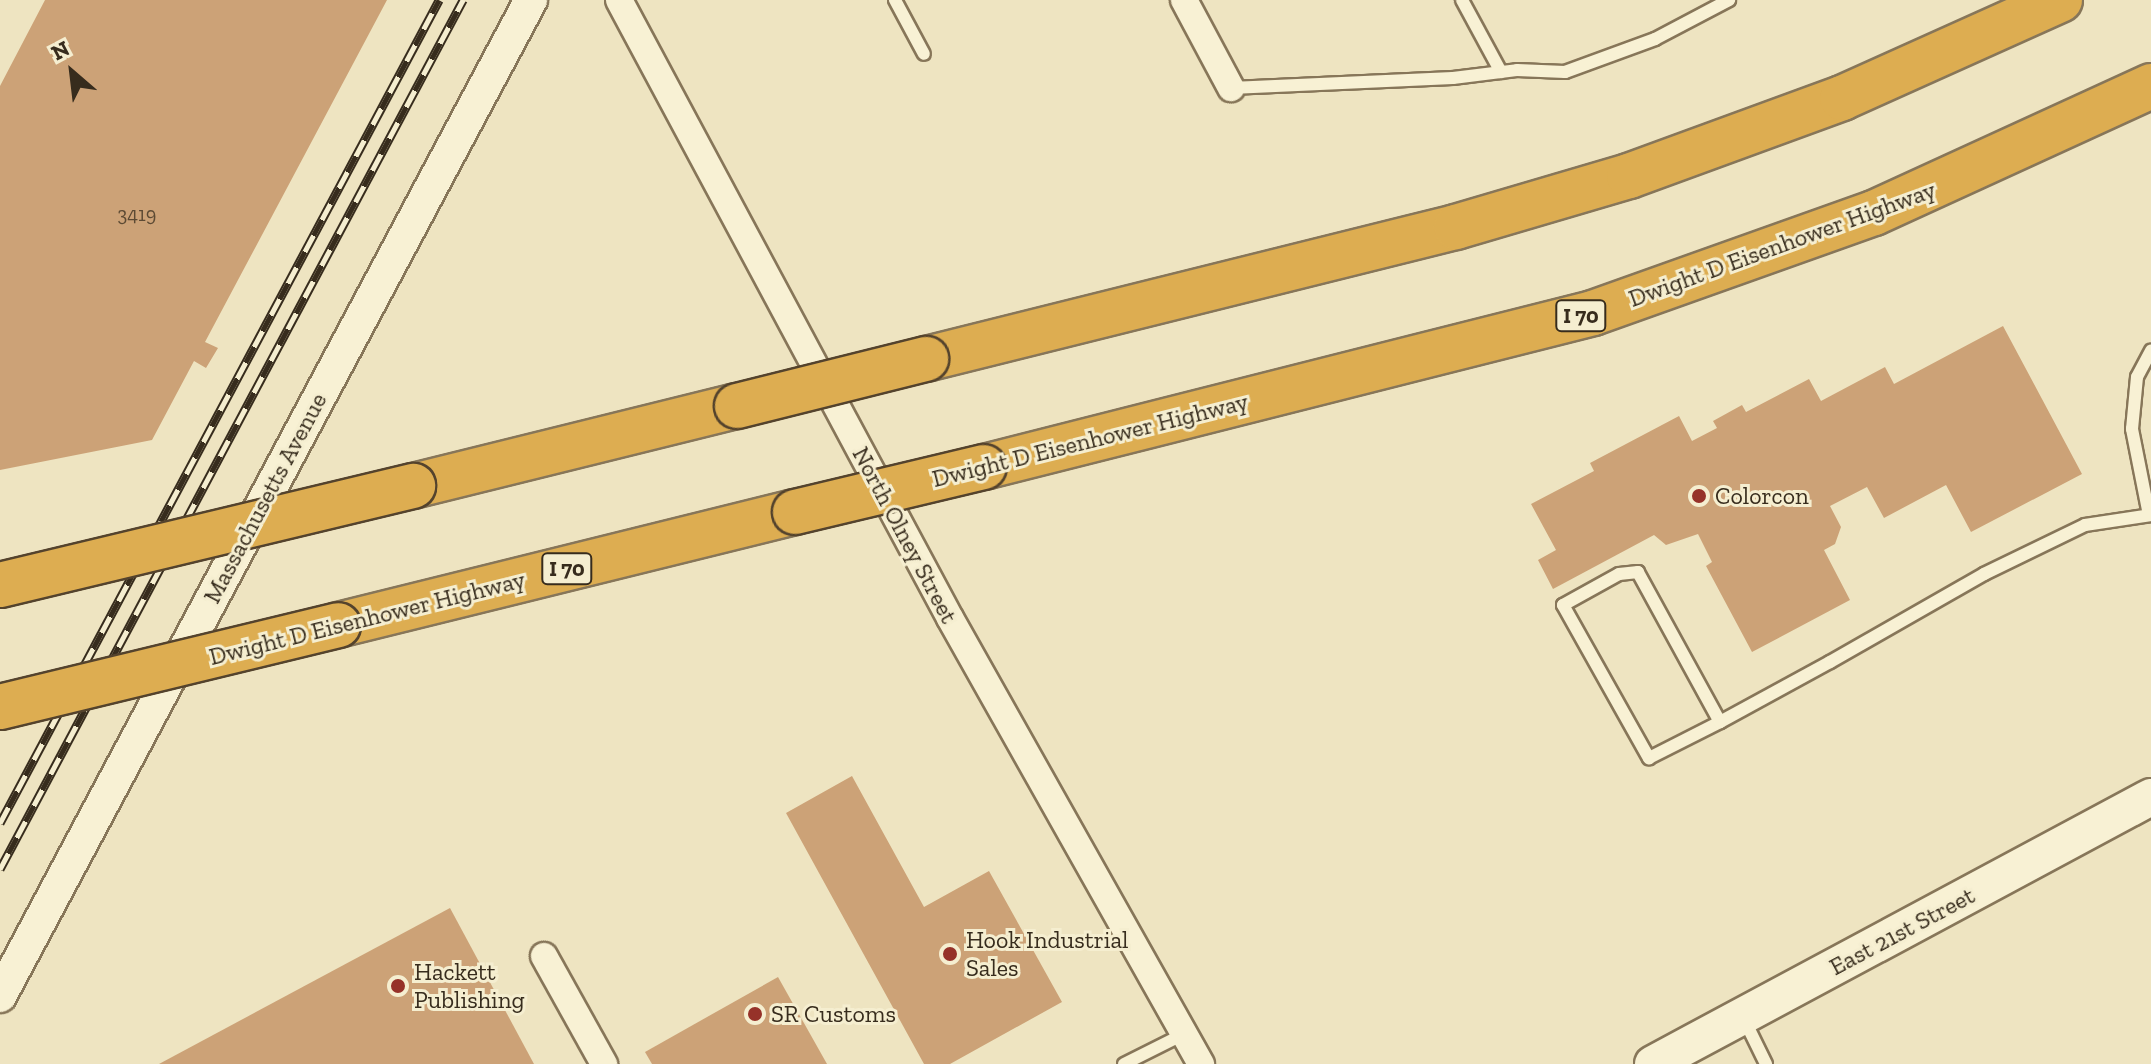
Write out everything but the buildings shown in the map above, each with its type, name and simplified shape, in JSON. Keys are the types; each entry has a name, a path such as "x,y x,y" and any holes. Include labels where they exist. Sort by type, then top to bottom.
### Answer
{"highway":[{"path":"0,585 413,486 1456,227 1616,181 1842,98 2060,0"},
{"name":"Dwight D Eisenhower Highway","path":"0,707 984,467 1593,313 1767,254 1927,192 2151,86"}],"main road":[{"name":"East 21st Street","path":"1653,1064 2151,797"}],"street":[{"name":"Massachusetts Avenue","path":"0,996 531,0"},
{"name":"North Olney Street","path":"619,0 950,618 1201,1064"},
{"path":"1184,0 1231,88"},
{"path":"544,956 604,1064"}],"lane":[{"path":"895,0 924,54"},
{"path":"1462,0 1501,72"},
{"path":"1231,88 1588,67 1729,0"},
{"path":"1720,722 1638,572 1619,574 1563,605 1649,758 1720,722 1984,574 2085,525 2150,515 2132,429 2137,377 2151,351"},
{"path":"1743,1017 1766,1064"},
{"path":"1124,1064 1184,1034"}],"railway":[{"path":"0,823 439,0"},
{"path":"0,869 463,0"}],"place":[{"name":"Colorcon","path":"1699,496"},
{"name":"Hook Industrial Sales","path":"950,954"},
{"name":"Hackett Publishing","path":"398,986"},
{"name":"SR Customs","path":"755,1014"}]}
